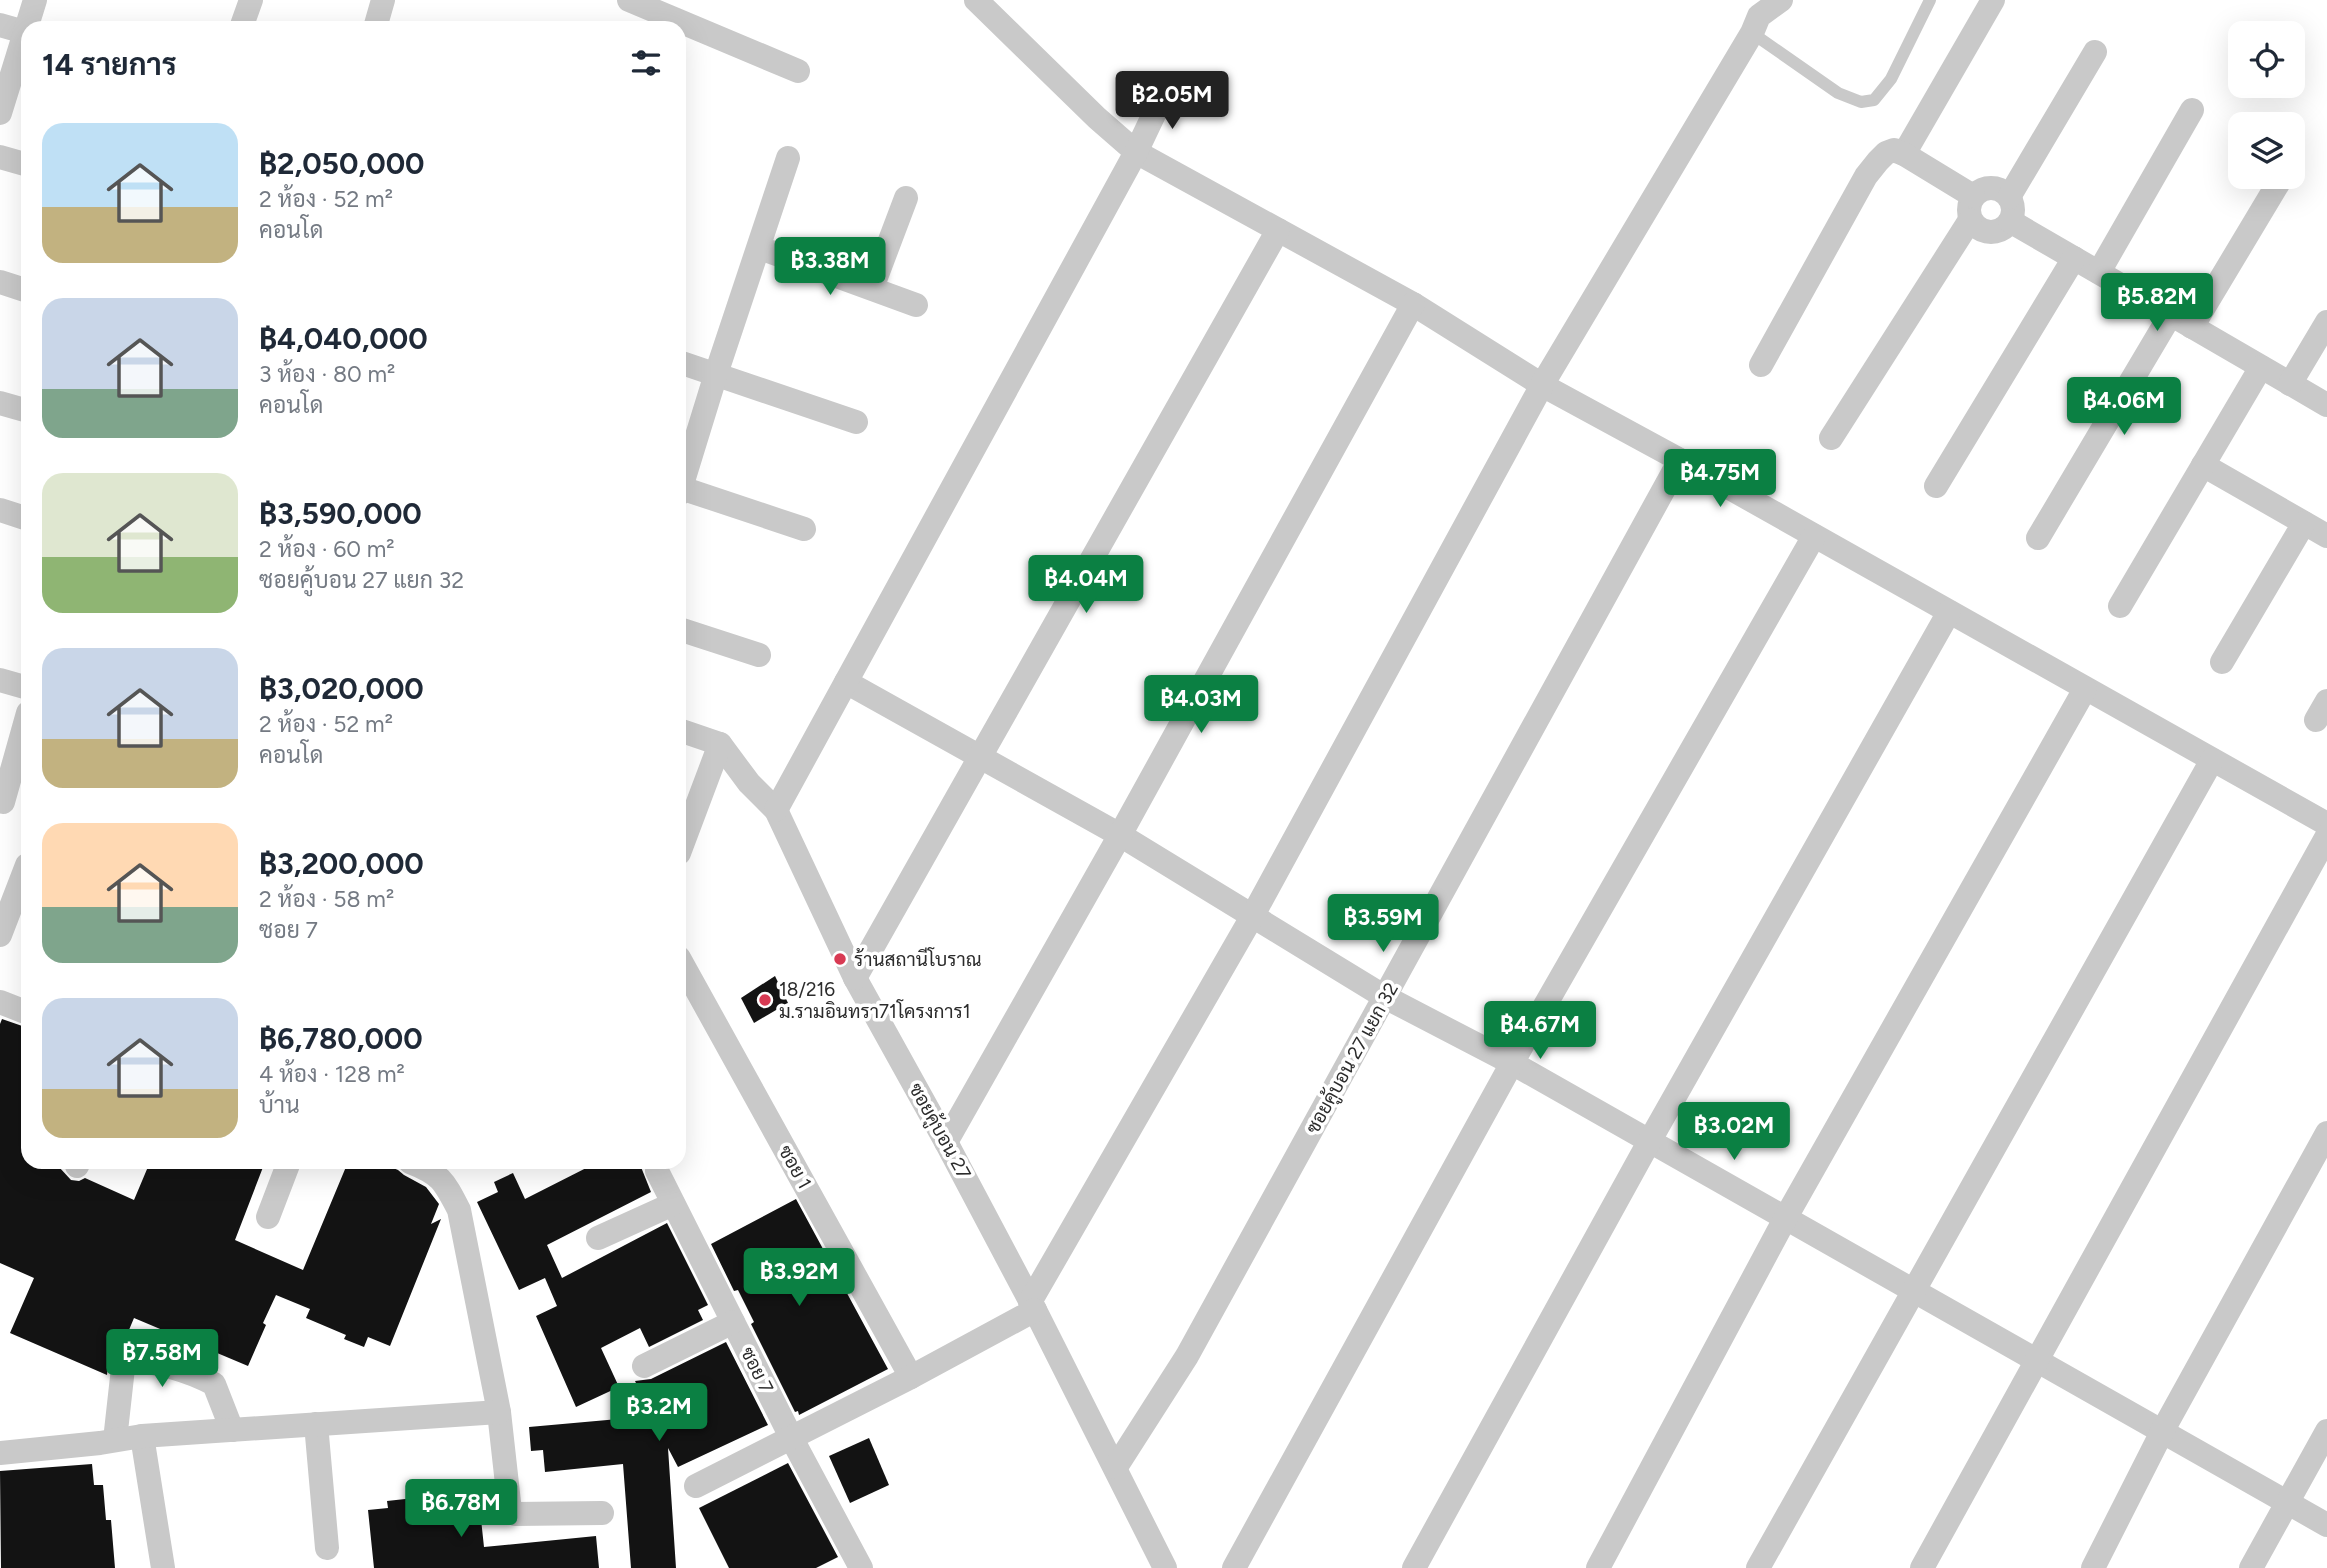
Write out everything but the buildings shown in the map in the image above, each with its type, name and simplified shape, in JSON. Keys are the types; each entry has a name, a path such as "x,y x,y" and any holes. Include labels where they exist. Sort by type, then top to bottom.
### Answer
{"street":[{"path":"29,21 35,0"},
{"path":"244,21 251,0"},
{"path":"377,21 383,0"},
{"path":"629,0 679,21"},
{"path":"976,0 1097,118 1136,152 1413,303 1542,385 2327,824"},
{"path":"696,1486 911,1377 1033,1306 1253,915 1542,385 1754,16 1781,0"},
{"path":"1904,154 1993,0"},
{"path":"686,24 798,71"},
{"path":"0,25 21,31"},
{"path":"0,113 21,48"},
{"path":"1761,365 1866,176 1886,153 1894,150 1904,154 1972,208 1982,231 1990,233 2005,227 2010,209 2095,52"},
{"path":"776,810 1136,152 1166,89"},
{"path":"2098,272 2192,110"},
{"path":"0,157 21,163"},
{"path":"686,471 788,158"},
{"path":"1830,438 1987,188 1995,188 2010,209 2074,258 2327,405"},
{"path":"2192,327 2275,189"},
{"path":"872,288 906,198"},
{"path":"855,978 1278,230"},
{"path":"760,248 916,305"},
{"path":"1936,486 2074,258"},
{"path":"0,282 21,289"},
{"path":"946,1142 1120,835 1413,303"},
{"path":"2038,538 2171,314"},
{"path":"2290,384 2327,323"},
{"path":"686,364 856,422"},
{"path":"2120,606 2261,367"},
{"path":"0,402 21,409"},
{"name":"ซอยคู้บอน 27 แยก 32","path":"1116,1467 1187,1356 1680,460"},
{"path":"2203,465 2327,536"},
{"path":"686,493 804,528"},
{"path":"0,510 21,517"},
{"path":"2222,662 2304,523"},
{"path":"1234,1568 1512,1063 1814,536"},
{"path":"1414,1568 1649,1142 1949,611"},
{"path":"686,631 759,654"},
{"path":"0,680 21,686"},
{"path":"846,682 1120,835 1385,997 1512,1063 2327,1525"},
{"path":"1598,1568 1786,1217 2085,689"},
{"path":"686,732 720,744 686,834"},
{"path":"3,802 21,738"},
{"name":"ซอยคู้บอน 27","path":"720,744 749,783 776,810 855,978 1033,1306 1165,1568"},
{"path":"1758,1568 2212,760"},
{"path":"1922,1568 2327,836"},
{"path":"0,935 21,881"},
{"name":"ซอย 1","path":"686,971 911,1377"},
{"path":"0,1002 21,1010"},
{"path":"2093,1568 2163,1430 2327,1133"},
{"path":"268,1217 286,1169"},
{"path":"430,1169 448,1188 459,1210 499,1412 509,1507 512,1513 602,1513"},
{"name":"ซอย 7","path":"657,1171 853,1565"},
{"path":"598,1238 673,1204"},
{"path":"644,1366 733,1322"},
{"path":"115,1440 123,1368 130,1361 142,1361 178,1370 214,1384 232,1430"},
{"path":"0,1453 142,1436 499,1412"},
{"path":"316,1424 327,1548"},
{"path":"2251,1568 2327,1431"},
{"path":"142,1436 163,1568"}],"lane":[{"path":"1754,16 1838,93 1861,102 1874,100 1891,79 1930,0"}],"place":[{"name":"ร้านสถานีโบราณ","path":"840,959"},
{"name":"18/216 ม.รามอินทรา71โครงการ1","path":"765,1000"}]}
